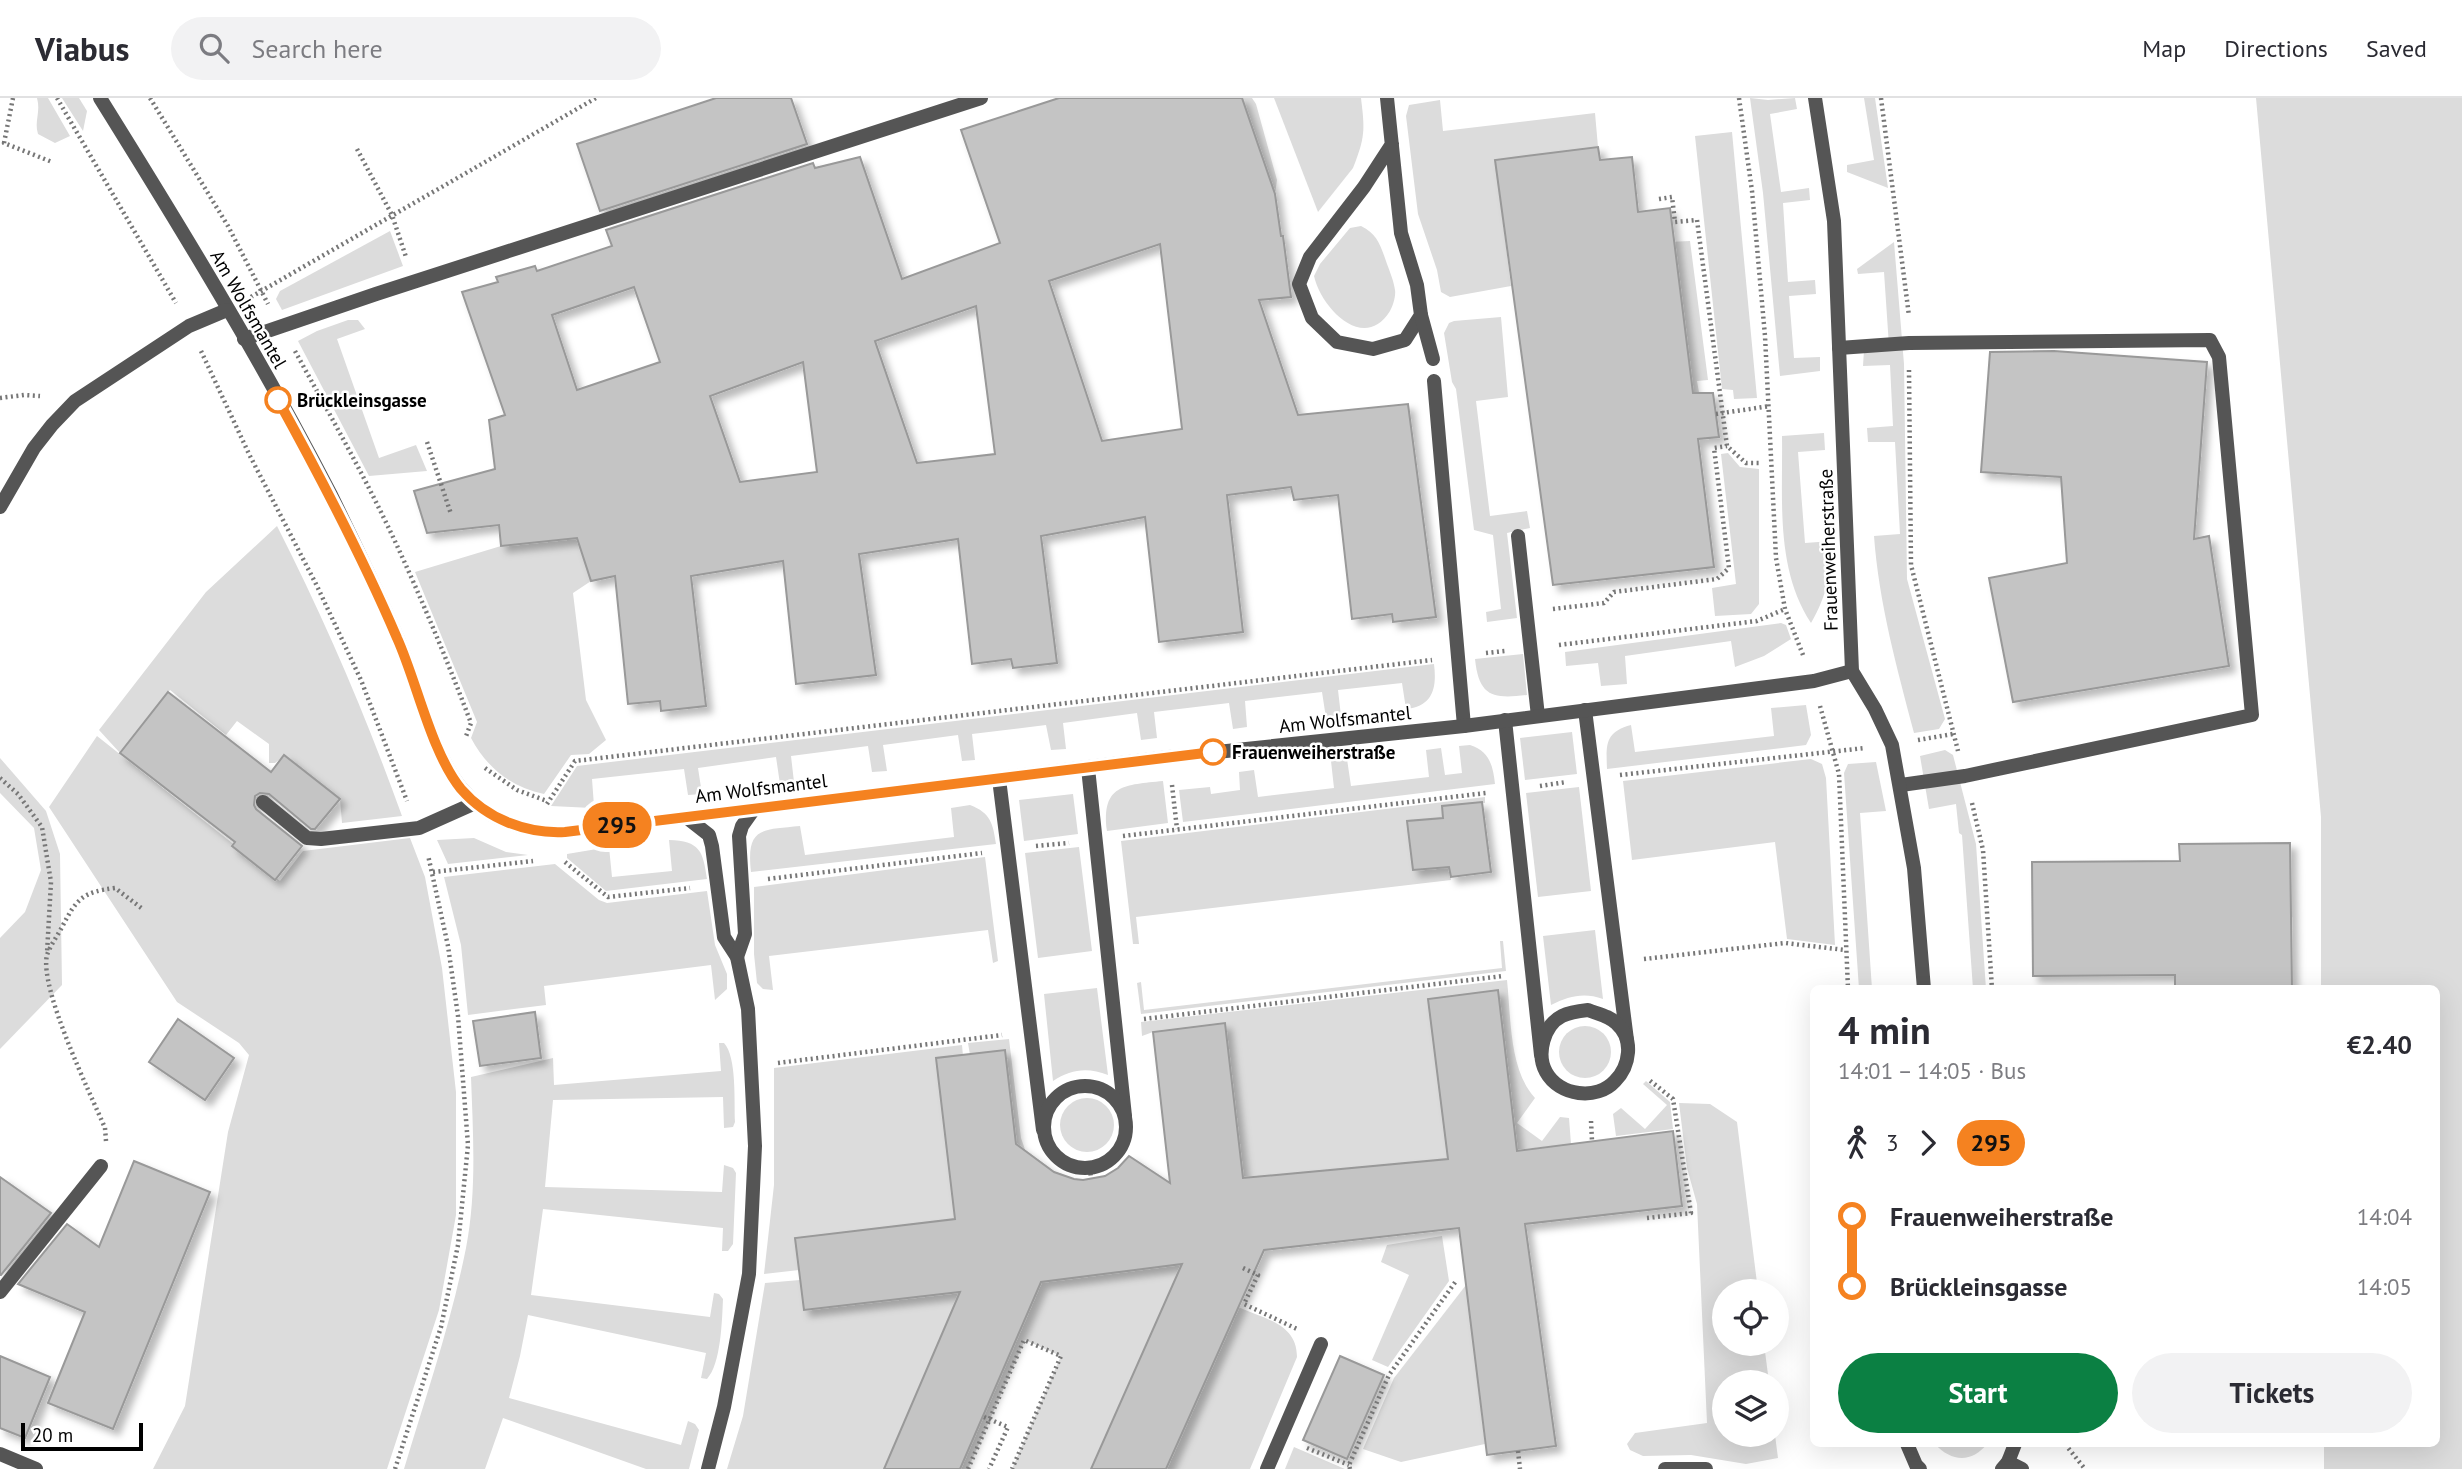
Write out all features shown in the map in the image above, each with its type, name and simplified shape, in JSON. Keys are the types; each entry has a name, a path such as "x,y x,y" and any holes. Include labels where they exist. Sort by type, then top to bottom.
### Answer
{"street":[{"name":"Am Wolfsmantel","path":"100,98 192,247 331,495 398,640 452,777 475,803 507,823 547,833 1168,757 1464,726 1814,681 1852,671"},
{"path":"244,340 415,281 981,98"},
{"path":"1387,98 1401,233 1417,285 1421,315 1433,359"},
{"name":"Frauenweiherstraße","path":"1815,98 1834,221 1852,671 1875,709 1892,745 1914,868 1924,985"},
{"path":"1392,144 1364,187 1310,257 1299,284 1312,318 1337,342 1373,349 1405,340 1421,315"},
{"path":"0,507 34,448 75,401 189,326 227,310"},
{"path":"1839,348 1909,343 2210,340 2219,357 2252,715 1965,776 1901,785"},
{"path":"1434,381 1464,726"},
{"path":"1518,536 1538,716"},
{"path":"1505,720 1541,1055 1546,1072 1558,1084 1574,1093 1590,1094 1613,1084 1623,1073 1628,1058 1585,710"},
{"path":"999,779 1043,1130 1052,1153 1063,1163 1091,1174 1116,1155 1126,1131 1088,768"},
{"path":"263,802 307,838 321,839 419,828 475,803"},
{"path":"737,957 745,934 739,836 742,826 754,809"},
{"path":"685,817 709,835 724,937 737,957 748,1009 755,1146 749,1274 724,1406 708,1469"},
{"path":"1541,1055 1551,1025 1561,1016 1573,1012 1588,1010 1605,1016 1618,1024 1627,1040"},
{"path":"1043,1130 1045,1113 1052,1101 1074,1087 1097,1087 1108,1092 1125,1116"},
{"path":"0,1292 101,1166"},
{"path":"1267,1469 1321,1344"},
{"path":"1908,1447 1920,1469"},
{"path":"2011,1467 2014,1447"},
{"path":"0,1454 36,1469"},
{"path":"1665,1469 1706,1469"}],"path":[{"path":"13,98 4,143 52,162"},
{"path":"57,98 189,326 249,454 317,586 361,680 419,828 433,872 448,946 458,1016 468,1145 458,1245 441,1327 396,1469"},
{"path":"227,310 596,98"},
{"path":"1739,98 1753,204 1770,406 1776,558 1785,609 1814,681 1839,774 1848,985"},
{"path":"1881,98 1909,316 1911,565 1983,850 1992,985"},
{"path":"357,149 392,215 415,281"},
{"path":"1659,199 1672,197 1675,222 1697,220 1719,414 1727,446 1746,463 1759,463"},
{"path":"1719,414 1770,406"},
{"path":"427,442 451,514"},
{"path":"1527,612 1604,603 1614,592 1717,579 1729,568 1714,447 1727,446"},
{"path":"547,833 547,801 575,761 1757,621 1785,609"},
{"path":"1168,757 1177,829"},
{"path":"0,778 18,794 43,827 51,882 47,969 59,1021 105,1128 106,1145 101,1166"},
{"path":"47,954 80,898 91,891 115,888 144,910"},
{"path":"1635,960 1785,943 1845,950"},
{"path":"1115,1022 1532,973"},
{"path":"750,1066 1031,1031"},
{"path":"1643,1074 1673,1100 1691,1213 1647,1218"},
{"path":"1243,1268 1258,1275 1244,1304 1289,1325 1321,1344"},
{"path":"1281,1437 1349,1467 1389,1375 1457,1281"},
{"path":"968,1469 1024,1340 1061,1356 1012,1469"},
{"path":"984,1417 1008,1427 989,1469"},
{"path":"2067,1447 2085,1469"},
{"path":"1518,1451 1520,1469"}],"shaded area":[{"path":"37,98 48,98 70,136 55,143 38,134"},
{"path":"62,98 79,98 87,111 83,131"},
{"path":"1242,98 1252,98 1256,104 1277,180 1275,194"},
{"path":"1274,98 1361,98 1363,134 1353,168 1318,212"},
{"path":"1750,98 1795,98 1797,109 1770,114 1781,192 1809,188 1810,200 1783,203 1788,282 1815,280 1816,294 1789,296 1794,358 1820,357 1820,371 1780,376 1763,193"},
{"path":"1864,98 1875,98 1888,188 1847,172 1847,165 1874,160"},
{"path":"2256,98 2462,98 2462,1469 2324,1469 2324,1447 2440,1447 2440,985 2321,985 2321,817"},
{"path":"1440,100 1443,131 1595,113 1598,147 1495,160 1511,286 1450,297 1441,292 1437,270 1418,214 1406,116 1409,105"},
{"path":"1732,132 1757,398 1734,399 1733,390 1722,389 1695,136"},
{"path":"1361,226 1378,242 1395,292 1390,311 1380,323 1368,328 1356,327 1334,312 1325,301 1314,276 1320,264 1350,228"},
{"path":"390,231 403,266 282,310 276,299 280,291"},
{"path":"1690,241 1708,380 1697,381 1699,392 1684,393 1668,242"},
{"path":"1894,242 1904,364 1907,579 1945,719 1939,729 1914,733 1884,611 1874,536 1900,534 1895,442 1868,442 1867,428 1893,426 1890,365 1863,366 1864,350 1889,346 1884,272 1858,274 1857,269"},
{"path":"1501,317 1508,397 1476,401 1490,516 1527,511 1530,528 1507,533 1517,618 1487,622 1486,612 1501,609 1493,535 1474,530 1456,389 1452,382 1444,333 1449,323 1454,321"},
{"path":"348,320 358,320 365,329 337,339 379,458 416,445 427,471 369,476 298,341"},
{"path":"1824,433 1825,450 1798,452 1805,543 1832,541 1827,584 1811,623 1799,602 1786,556 1782,508 1782,436"},
{"path":"1728,453 1740,467 1759,469 1759,604 1751,614 1715,616 1712,588 1736,584 1721,454"},
{"path":"277,526 344,669 402,816 342,823 340,799 285,755 275,763 269,763 269,744 237,721 226,735 170,690 120,753 99,730 206,592"},
{"path":"577,538 591,581 573,593 586,700 606,740 589,754 571,755 544,794 521,787 501,775 477,749 471,738 477,722 415,572 501,546"},
{"path":"1781,623 1786,625 1791,639 1764,656 1735,667 1731,641 1625,656 1627,684 1601,686 1598,663 1566,666 1565,652"},
{"path":"1523,654 1527,695 1497,695 1484,688 1475,659"},
{"path":"1434,664 1434,688 1428,700 1406,709 1402,683 1338,690 1341,716 1326,718 1322,692 1245,701 1247,727 1233,729 1229,703 1154,712 1157,738 1141,740 1137,713 1063,723 1066,749 1051,750 1046,725 972,734 975,760 962,761 958,735 883,745 887,771 872,772 868,746 791,756 794,782 780,784 776,757 698,768 702,794 688,795 684,769 592,779 592,808 551,806 577,766"},
{"path":"1806,705 1811,735 1806,745 1607,769 1609,740 1616,731 1631,725 1635,752 1774,736 1771,708"},
{"path":"1572,732 1577,774 1525,780 1520,738"},
{"path":"97,736 280,881 303,851 410,838 425,877 442,968 456,1092 456,1215 439,1310 387,1469 153,1469 185,1406 228,1132 249,1055 239,1043 177,1002 49,807"},
{"path":"1470,745 1486,755 1495,784 1183,822 1179,790 1210,787 1211,794 1240,790 1239,772 1254,770 1258,797 1334,788 1331,761 1347,759 1351,786 1429,777 1426,750 1441,748 1445,775 1462,773 1459,746"},
{"path":"1945,750 1953,755 1976,844 1986,985 1973,985 1962,835 1959,833 1956,804 1929,809 1920,756"},
{"path":"0,758 46,811 60,854 62,985 0,1049 0,938 25,912 41,870 34,828 0,793"},
{"path":"1811,759 1822,764 1826,778 1835,945 1787,939 1775,842 1632,860 1623,781"},
{"path":"1876,762 1886,811 1860,813 1872,985 1859,985 1844,773 1848,764"},
{"path":"1163,781 1168,823 1107,831 1108,804 1118,790 1137,784"},
{"path":"1579,787 1591,891 1538,897 1526,793"},
{"path":"1073,794 1078,834 1024,841 1019,800"},
{"path":"1485,797 1485,803 1442,806 1451,880 1136,917 1139,944 1133,944 1121,841"},
{"path":"970,805 990,820 996,844 751,872 751,846 754,839 766,830 800,826 805,855 954,837 951,808"},
{"path":"474,838 506,852 528,855 448,864 437,840"},
{"path":"669,840 694,845 698,849 704,861 707,879 606,891 567,858 567,854 609,847 612,877 672,871"},
{"path":"1079,847 1092,951 1038,958 1025,853"},
{"path":"985,857 998,961 993,963 988,930 769,956 773,990 763,989 757,983 754,887"},
{"path":"555,864 599,900 607,903 707,891 715,945 727,974 727,989 715,1000 711,965 544,986 546,1005 468,1015 461,945 444,877"},
{"path":"1595,930 1603,999 1577,996 1551,1005 1543,936"},
{"path":"1500,941 1503,941 1506,971 1141,1014 1137,983 1141,982 1144,1010 1502,968"},
{"path":"1507,980 1516,1058 1526,1086 1535,1098 1517,1123 1542,1141 1560,1117 1569,1118 1571,1144 1517,1150 1497,990 1429,999 1448,1159 1243,1178 1225,1024 1153,1032 1142,1036 1141,1022"},
{"path":"1097,988 1108,1075 1080,1070 1053,1081 1044,994"},
{"path":"1585,1026 1604,1033 1611,1052 1604,1071 1585,1078 1566,1071 1559,1052 1566,1033"},
{"path":"1009,1039 1021,1138 1028,1158 1025,1210 1005,1050 970,1055 968,1043"},
{"path":"719,1043 724,1043 728,1050 733,1069 733,1127 724,1128 723,1097 553,1100 545,1187 722,1192 724,1165 733,1168 736,1173 733,1244 728,1251 722,1251 723,1228 543,1209 531,1295 710,1317 714,1293 719,1294 723,1299 721,1330 712,1372 707,1379 701,1378 706,1353 528,1315 509,1398 681,1445 688,1421 695,1424 699,1430 689,1469 646,1469 503,1418 485,1469 404,1469 446,1332 466,1248 473,1184 471,1077 553,1058 554,1085 721,1071"},
{"path":"962,1045 963,1056 936,1059 955,1219 795,1238 799,1270 764,1274 774,1185 774,1068"},
{"path":"1646,1081 1670,1102 1673,1129 1616,1136 1613,1114 1621,1108 1645,1129 1667,1105 1643,1084"},
{"path":"1087,1098 1106,1106 1114,1125 1106,1144 1087,1152 1068,1144 1060,1125 1068,1106"},
{"path":"1679,1103 1710,1104 1737,1122 1757,1279 1712,1279 1712,1356 1766,1356 1767,1370 1712,1370 1712,1447 1777,1447 1778,1458 1746,1464 1691,1455 1643,1456 1630,1450 1627,1444 1635,1433 1707,1423 1697,1204 1687,1168"},
{"path":"1442,1236 1449,1281 1388,1367 1372,1360 1409,1275 1381,1262 1387,1245"},
{"path":"1182,1264 1091,1469 1012,1469 1061,1356 1025,1340 968,1469 960,1469 1026,1318 1033,1283"},
{"path":"800,1280 804,1310 959,1293 884,1469 727,1469 743,1416 765,1283"},
{"path":"1466,1285 1485,1444 1401,1462 1363,1449 1394,1378"},
{"path":"1238,1307 1285,1329 1296,1346 1297,1357 1250,1469 1167,1469"},
{"path":"1294,1447 1345,1469 1285,1469"},
{"path":"1938,1447 1984,1447 1975,1455 1961,1458"}],"building":[{"path":"716,98 791,98 807,144 600,211 577,144"},
{"path":"1059,98 1242,98 1275,194 1291,297 1259,300 1298,415 1408,404 1436,617 1393,622 1392,614 1352,619 1338,495 1294,500 1291,487 1227,495 1243,632 1159,642 1145,517 1041,536 1057,663 1013,668 1011,659 972,664 958,539 859,554 876,675 796,684 783,561 691,576 706,706 661,711 660,701 628,704 615,576 591,581 577,538 501,546 499,525 427,533 414,491 495,469 489,420 505,415 462,292 498,282 496,277 535,266 537,271 612,246 606,230 813,163 815,168 860,157 902,279 1000,243 961,130","holes":["1160,244 1182,429 1102,441 1049,281","634,287 660,362 577,390 552,315","976,306 995,454 917,463 875,341","803,362 817,472 740,482 710,396"]},
{"path":"1598,147 1600,160 1632,157 1638,212 1670,208 1693,393 1713,393 1719,437 1698,439 1714,567 1553,585 1495,160"},
{"path":"2054,351 2207,362 2194,539 2209,536 2229,666 2013,702 1989,578 2067,563 2061,477 1981,472 1990,352"},
{"path":"168,692 271,772 284,755 340,799 315,829 311,829 269,794 260,793 255,796 256,809 302,846 275,880 232,846 235,842 120,753"},
{"path":"1482,802 1491,872 1451,877 1449,867 1413,870 1407,821 1443,818 1442,806"},
{"path":"2290,843 2292,985 2175,985 2175,975 2033,976 2032,862 2180,861 2179,844"},
{"path":"1498,990 1517,1151 1673,1131 1682,1206 1525,1224 1556,1446 1487,1455 1459,1228 1264,1250 1166,1469 1091,1469 1182,1264 1041,1282 960,1469 884,1469 960,1292 804,1310 795,1238 955,1219 936,1058 1005,1050 1016,1144 1054,1172 1074,1179 1105,1176 1118,1168 1129,1156 1170,1183 1153,1032 1225,1023 1243,1178 1448,1159 1428,999"},
{"path":"535,1012 541,1058 480,1066 473,1021"},
{"path":"178,1019 234,1058 205,1100 149,1062"},
{"path":"134,1161 210,1192 113,1429 48,1403 85,1312 18,1284 67,1224 99,1247"},
{"path":"0,1177 51,1213 1,1275 0,1275"},
{"path":"0,1356 50,1377 25,1438 0,1428"},
{"path":"1340,1356 1384,1375 1347,1459 1303,1440"}],"bus line":[{"name":"295","path":"278,400 331,495 398,640 452,777 475,803 507,823 547,833 565,832 1213,752"}],"place":[{"name":"Brückleinsgasse","path":"278,400"},
{"name":"Frauenweiherstraße","path":"1213,752"}]}
